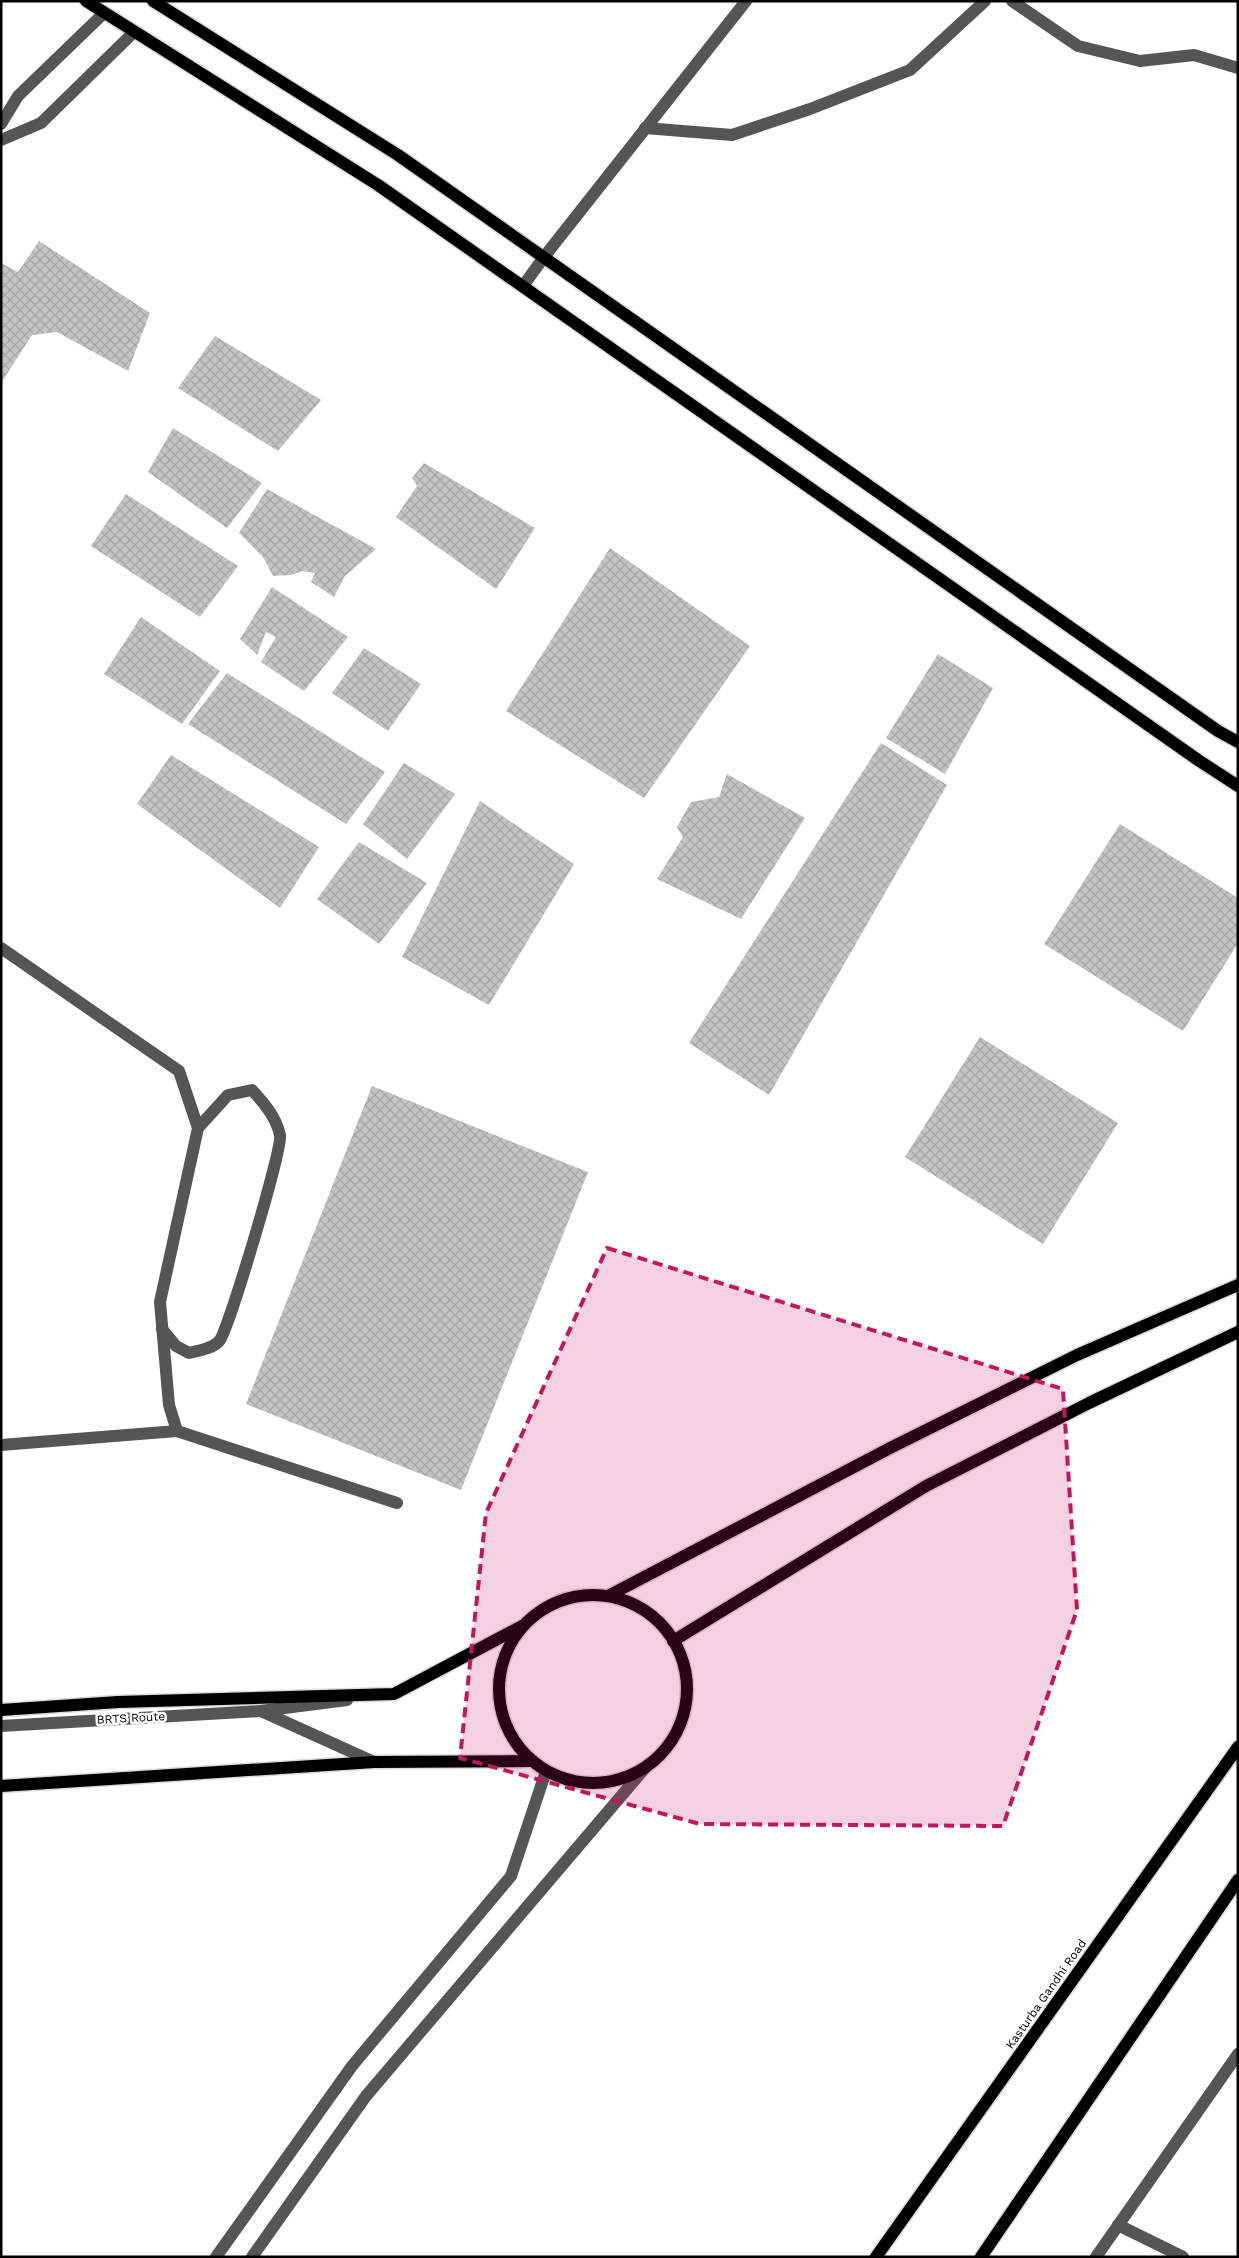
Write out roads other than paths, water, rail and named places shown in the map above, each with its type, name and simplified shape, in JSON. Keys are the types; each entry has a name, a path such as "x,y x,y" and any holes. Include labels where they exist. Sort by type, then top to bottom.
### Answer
{"main road":[{"path":"86,1 378,185 1198,760 1238,786"},
{"path":"153,1 398,155 1218,730 1238,742"},
{"path":"608,1596 892,1447 1077,1355 1238,1284"},
{"path":"673,1640 926,1486 1089,1403 1238,1332"},
{"path":"1,1710 118,1702 394,1694 523,1626 544,1608 570,1597 597,1594 624,1599 649,1612 670,1634 683,1661 687,1691 682,1720 667,1747 645,1768 621,1778 595,1783 570,1780 546,1770 532,1760 512,1738 501,1710 499,1680 506,1651 523,1626"},
{"name":"Kasturba Gandhi Road","path":"876,2257 1238,1747"},
{"path":"1,1786 374,1762 532,1760"},
{"path":"981,2257 1238,1880"}],"street":[{"path":"523,286 746,1"},
{"path":"645,128 732,135 810,109 910,70 985,1"},
{"path":"1012,1 1078,46 1140,61 1194,55 1238,68"},
{"path":"1,124 18,96 104,14"},
{"path":"1,140 41,124 134,32"},
{"path":"1,948 179,1071 198,1128"},
{"path":"162,1329 176,1346 189,1354 219,1342 230,1318 261,1214 281,1136 269,1109 252,1090 228,1095 198,1128 160,1302 162,1329 169,1405 177,1431"},
{"path":"1,1445 177,1431 397,1503"},
{"name":"BRTS Route","path":"1,1726 261,1711 394,1694"},
{"name":"BRTS Route","path":"261,1711 374,1762"},
{"path":"252,2257 366,2096 645,1768"},
{"path":"216,2257 352,2066 511,1876 546,1770"},
{"path":"1096,2257 1238,2054"},
{"path":"1118,2225 1183,2257"}]}
